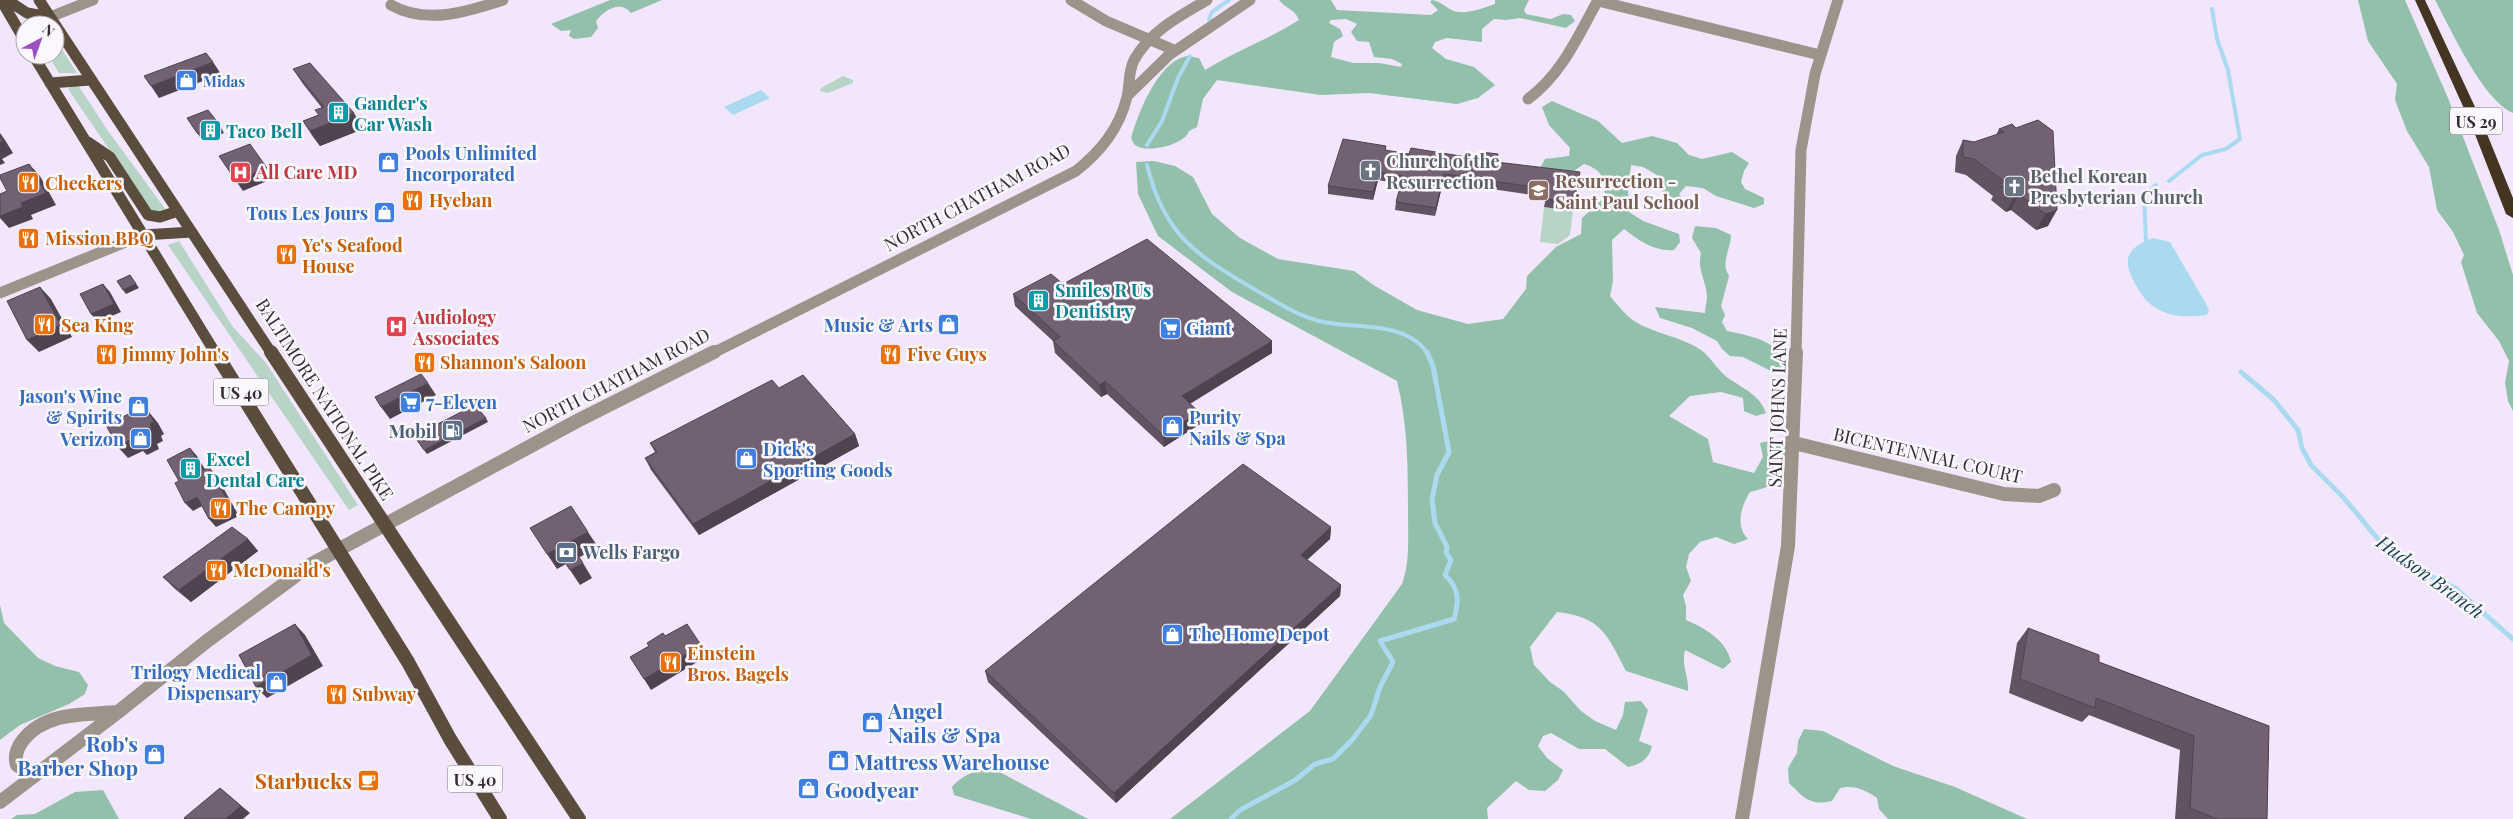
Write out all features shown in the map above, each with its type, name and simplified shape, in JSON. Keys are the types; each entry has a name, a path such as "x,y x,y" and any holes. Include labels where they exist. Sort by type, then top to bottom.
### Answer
{"highway":[{"name":"US 29","path":"2420,0 2477,124 2513,214"}],"main road":[{"path":"0,0 15,23"},
{"path":"7,0 19,11 29,15"},
{"name":"BALTIMORE NATIONAL PIKE","path":"39,0 49,15"},
{"path":"0,13 15,24"},
{"name":"BALTIMORE NATIONAL PIKE","path":"65,40 579,819"},
{"name":"US 40","path":"39,65 142,235 339,549 408,662 450,739 500,819"},
{"path":"50,83 91,80"},
{"path":"84,139 110,157 148,215 160,217 178,211"},
{"path":"142,235 192,232"}],"street":[{"path":"55,15 93,0"},
{"path":"391,5 404,13 430,16 463,12 503,0"},
{"path":"1071,0 1106,21 1174,50"},
{"name":"NORTH CHATHAM ROAD","path":"0,802 44,770 214,635 310,565 577,421 1061,179 1096,155 1107,144 1117,126 1128,95 1128,75 1134,59 1148,39 1207,0"},
{"name":"NORTH CHATHAM ROAD","path":"1128,95 1152,67 1174,50 1250,0"},
{"name":"SAINT JOHNS LANE","path":"1742,819 1784,582 1789,536 1794,444 1801,150 1810,92 1838,0"},
{"path":"1528,99 1542,90 1553,77 1598,1 1820,56"},
{"path":"0,293 142,235"},
{"name":"BICENTENNIAL COURT","path":"1794,444 2004,494 2039,496 2054,490"},
{"path":"44,770 24,771 15,765 12,758 15,746 22,736 34,726 48,720 118,712"}],"green space":[{"path":"610,0 662,0 631,13 622,7 608,10 596,21 598,28 591,37 574,39 569,36 571,30 561,31 551,24"},
{"path":"1279,0 1331,0 1337,10 1431,15 1438,10 1430,2 1432,0 1454,11 1464,12 1495,4 1495,0 1529,0 1524,10 1526,14 1551,19 1563,14 1571,15 1575,21 1566,28 1520,18 1494,19 1482,29 1482,42 1447,38 1435,42 1432,48 1446,59 1474,67 1495,85 1478,98 1457,104 1369,93 1321,95 1217,80 1203,99 1197,127 1189,131 1186,136 1165,147 1148,149 1135,145 1131,138 1144,103 1158,78 1167,68 1177,60 1189,56 1199,58 1205,70 1299,20 1295,13","holes":["1346,19 1357,24 1351,32 1357,41 1369,42 1374,57 1392,59 1402,64 1401,67 1379,63 1353,63 1331,57 1334,42 1343,36 1340,29 1329,23 1331,20"]},
{"path":"2358,0 2405,0 2448,98 2499,230 2513,275 2513,411 2508,401 2505,383 2509,361 2499,341 2477,313 2461,262 2464,255 2453,232 2437,210 2429,167 2407,131 2395,100 2397,84 2368,41"},
{"path":"2435,0 2513,0 2513,113 2490,94 2479,79"},
{"path":"65,54 77,73 59,73 54,65 65,65"},
{"path":"843,76 853,80 853,83 828,93 820,91 821,88"},
{"path":"78,85 106,128 166,210 159,213 151,211 68,89 71,86"},
{"path":"1552,101 1598,121 1622,143 1652,136 1677,143 1689,155 1702,159 1732,152 1749,163 1744,171 1741,182 1745,189 1764,198 1764,204 1754,208 1716,196 1703,188 1686,186 1679,194 1690,208 1678,211 1665,201 1657,175 1643,167 1631,165 1628,189 1629,212 1643,221 1679,234 1680,242 1674,250 1660,249 1641,241 1624,229 1612,240 1613,281 1610,296 1621,309 1634,321 1650,329 1685,341 1701,350 1727,377 1756,398 1766,413 1756,416 1744,411 1743,398 1721,392 1690,396 1669,416 1708,439 1713,462 1754,473 1763,457 1760,443 1774,440 1789,450 1786,469 1779,480 1767,487 1750,492 1744,503 1741,522 1744,534 1748,539 1734,544 1716,537 1700,542 1689,554 1686,567 1691,581 1683,595 1686,606 1686,620 1714,636 1729,654 1731,662 1723,669 1685,650 1684,660 1688,691 1626,671 1608,638 1594,623 1572,614 1557,612 1530,647 1534,665 1550,682 1563,691 1581,711 1595,721 1616,730 1623,715 1625,702 1641,701 1648,710 1639,741 1652,746 1647,758 1641,762 1628,767 1605,749 1579,749 1551,733 1543,736 1538,746 1547,758 1563,770 1558,780 1545,791 1529,790 1516,781 1487,808 1488,819 1170,819 1310,711 1402,584 1405,576 1408,550 1407,448 1397,381 1232,292 1158,236 1138,194 1136,162 1154,161 1175,166 1193,177 1212,214 1240,238 1278,259 1354,271 1375,286 1417,310 1468,324 1503,319 1526,289 1527,276 1556,247 1581,234 1582,218 1605,197 1603,180 1599,172 1590,166 1584,164 1574,171 1539,170 1545,159 1569,156 1570,148 1549,125 1542,107"},
{"path":"1544,207 1573,211 1570,235 1558,244 1540,242"},
{"path":"1695,226 1716,228 1731,235 1726,261 1729,276 1721,306 1725,315 1722,322 1727,331 1745,335 1771,345 1790,364 1785,371 1771,371 1743,357 1730,356 1717,341 1692,328 1660,318 1655,307 1705,313 1707,296 1700,265 1701,253 1692,238"},
{"path":"179,241 233,327 266,363 358,505 349,510 168,245"},
{"path":"0,605 4,623 38,658 55,666 79,672 88,685 85,694 69,704 20,725 0,740"},
{"path":"1804,729 1823,731 1893,766 1955,787 2027,819 1888,819 1879,809 1877,798 1864,791 1850,787 1840,788 1832,801 1818,802 1803,797 1789,783 1788,768 1797,753 1798,741"},
{"path":"992,768 1088,819 1031,819 954,795 952,787 965,776"},
{"path":"103,790 119,819 11,819 17,815 35,814 75,792"}],"water":[{"path":"761,90 770,98 733,115 724,107"},
{"path":"2153,238 2170,242 2205,302 2209,310 2207,315 2169,314 2151,305 2141,294 2129,270 2128,257 2136,247"}],"building":[{"path":"206,53 213,62 151,86 144,76"},
{"path":"310,63 354,113 310,131 303,121 319,115 315,110 324,107 293,69"},
{"path":"208,110 219,124 197,133 187,118"},
{"name":"Bethel Korean Presbyterian Church","path":"2038,120 2053,131 2057,210 2045,214 2019,194 2015,196 1999,184 2005,182 1974,159 1963,157 1963,140 1974,142 2004,132 1999,129 2012,124 2016,128"},
{"path":"1343,139 1386,146 1385,150 1409,154 1411,148 1479,159 1481,152 1498,154 1496,162 1580,172 1574,203 1546,199 1547,189 1444,174 1436,208 1396,202 1403,176 1379,172 1373,192 1328,186"},
{"path":"250,144 267,168 236,181 219,156"},
{"path":"29,164 46,193 21,203 23,207 0,216 0,194 7,191 0,175"},
{"name":"Giant","path":"1147,239 1272,341 1182,396 1199,412 1163,435 1105,381 1100,385 1053,341 1060,337 1013,294 1051,274 1063,284"},
{"path":"130,275 136,284 123,290 117,281"},
{"path":"103,284 114,304 91,314 80,294"},
{"path":"40,287 61,325 27,340 7,301"},
{"path":"421,374 428,383 381,407 375,397"},
{"name":"Dick's Sporting Goods","path":"803,375 855,434 693,524 645,458 657,452 650,443 772,380 779,388"},
{"name":"Mobil","path":"475,405 486,418 424,450 414,436"},
{"path":"141,408 144,413 148,411 154,422 150,424 152,429 146,432 148,437 136,443 133,439 117,446 106,425"},
{"path":"190,448 203,470 209,467 232,508 209,519 197,497 185,503 175,483 179,481 167,460"},
{"name":"The Home Depot","path":"1243,464 1331,527 1301,555 1341,585 1114,793 985,671"},
{"path":"571,506 588,532 569,542 583,563 570,570 556,549 547,554 530,528"},
{"path":"232,527 248,539 179,590 163,577"},
{"path":"295,624 312,655 256,687 239,655"},
{"path":"687,624 701,645 644,679 630,657 649,646 647,643 663,633 665,636"},
{"path":"2028,628 2099,655 2099,662 2269,726 2267,819 2217,819 2190,808 2194,736 2096,698 2095,708 2020,679"},
{"path":"220,788 241,806 226,819 184,818"}],"waterway":[{"path":"1209,19 1212,12 1229,0"},
{"path":"2169,181 2202,155 2226,149 2240,139 2228,70 2217,39 2212,9"},
{"path":"1147,145 1162,121 1178,78 1190,56"},
{"path":"1147,165 1154,189 1173,226 1185,240 1215,265 1278,303 1302,315 1333,324 1378,328 1406,335 1418,343 1428,354"},
{"path":"2146,241 2144,195 2156,185"},
{"path":"1231,819 1240,810 1294,781 1315,764 1333,759 1352,740 1371,715 1380,687 1393,662 1380,641 1454,619 1457,606 1456,590 1445,575 1451,560 1446,553 1447,547 1435,523 1432,499 1437,475 1449,452 1433,366 1428,354"},
{"name":"Hudson Branch","path":"2241,372 2274,400 2298,430 2302,448 2311,465 2343,497 2383,545 2402,555 2432,577 2455,588 2513,639"}],"place":[{"name":"Midas","path":"187,81"},
{"name":"Gander's Car Wash","path":"338,113"},
{"name":"Taco Bell","path":"210,131"},
{"name":"Pools Unlimited Incorporated","path":"389,163"},
{"name":"Church of the Resurrection","path":"1370,171"},
{"name":"All Care MD","path":"240,172"},
{"name":"Checkers","path":"29,183"},
{"name":"Bethel Korean Presbyterian Church","path":"2014,186"},
{"name":"Resurrection - Saint Paul School","path":"1539,191"},
{"name":"Hyeban","path":"413,200"},
{"name":"Tous Les Jours","path":"384,213"},
{"name":"Mission BBQ","path":"29,238"},
{"name":"Ye's Seafood House","path":"286,255"},
{"name":"Smiles R Us Dentistry","path":"1039,300"},
{"name":"Sea King","path":"45,325"},
{"name":"Music & Arts","path":"949,325"},
{"name":"Audiology Associates","path":"397,327"},
{"name":"Giant","path":"1170,328"},
{"name":"Jimmy John's","path":"106,354"},
{"name":"Five Guys","path":"891,354"},
{"name":"Shannon's Saloon","path":"424,362"},
{"name":"7-Eleven","path":"410,402"},
{"name":"Jason's Wine & Spirits","path":"138,406"},
{"name":"Purity Nails & Spa","path":"1173,427"},
{"name":"Mobil","path":"453,431"},
{"name":"Verizon","path":"140,439"},
{"name":"Dick's Sporting Goods","path":"747,459"},
{"name":"Excel Dental Care","path":"190,469"},
{"name":"The Canopy","path":"220,508"},
{"name":"Wells Fargo","path":"567,552"},
{"name":"McDonald's","path":"217,570"},
{"name":"The Home Depot","path":"1173,634"},
{"name":"Einstein Bros. Bagels","path":"671,663"},
{"name":"Trilogy Medical Dispensary","path":"277,682"},
{"name":"Subway","path":"336,694"},
{"name":"Angel Nails & Spa","path":"872,722"},
{"name":"Rob's Barber Shop","path":"154,755"},
{"name":"Mattress Warehouse","path":"838,761"},
{"name":"Starbucks","path":"368,780"},
{"name":"Goodyear","path":"809,789"}]}
